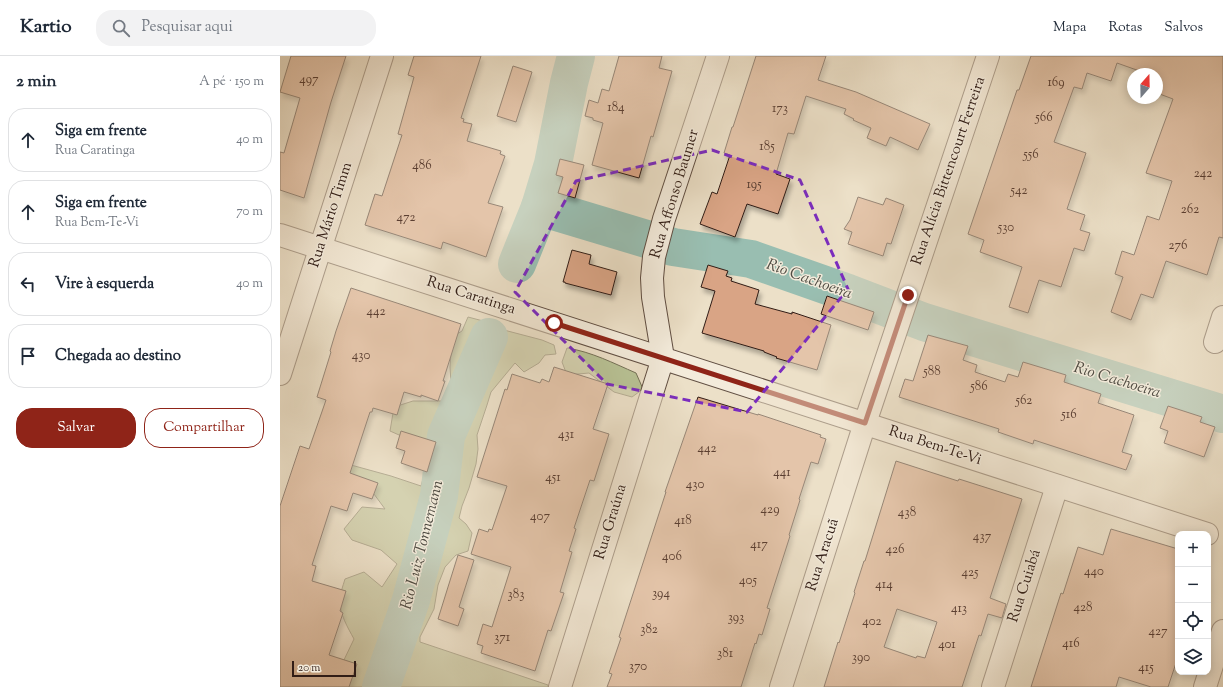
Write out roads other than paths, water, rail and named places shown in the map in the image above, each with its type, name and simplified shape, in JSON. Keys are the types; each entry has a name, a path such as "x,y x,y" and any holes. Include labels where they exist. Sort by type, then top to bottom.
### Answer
{"street":[{"name":"Rua Mário Timm","path":"280,374 382,56"},
{"name":"Rua Affonso Baumer","path":"663,358 652,297 654,257 664,219 718,56"},
{"name":"Rua Alícia Bittencourt Ferreira","path":"865,423 988,56"},
{"name":"Rua Caratinga","path":"280,234 663,358"},
{"path":"1215,342 1223,317"},
{"name":"Rua Bem-Te-Vi","path":"663,358 1198,531"},
{"name":"Rua Graúna","path":"560,687 663,358"},
{"name":"Rua Aracuã","path":"781,687 865,423"},
{"name":"Rua Cuiabá","path":"993,687 1057,486"},
{"name":"Rua Bem-Te-Vi","path":"1211,535 1223,539"},
{"path":"1205,687 1223,631"}],"waterway":[{"name":"Rio Cachoeira","path":"576,56 569,83 553,164 540,207 673,247 751,259 848,293 924,322 1223,414"},
{"name":"Rio Luiz Tonnemann","path":"517,264 540,207"},
{"name":"Rio Luiz Tonnemann","path":"381,687 411,600 439,496 446,436 489,337"}]}
